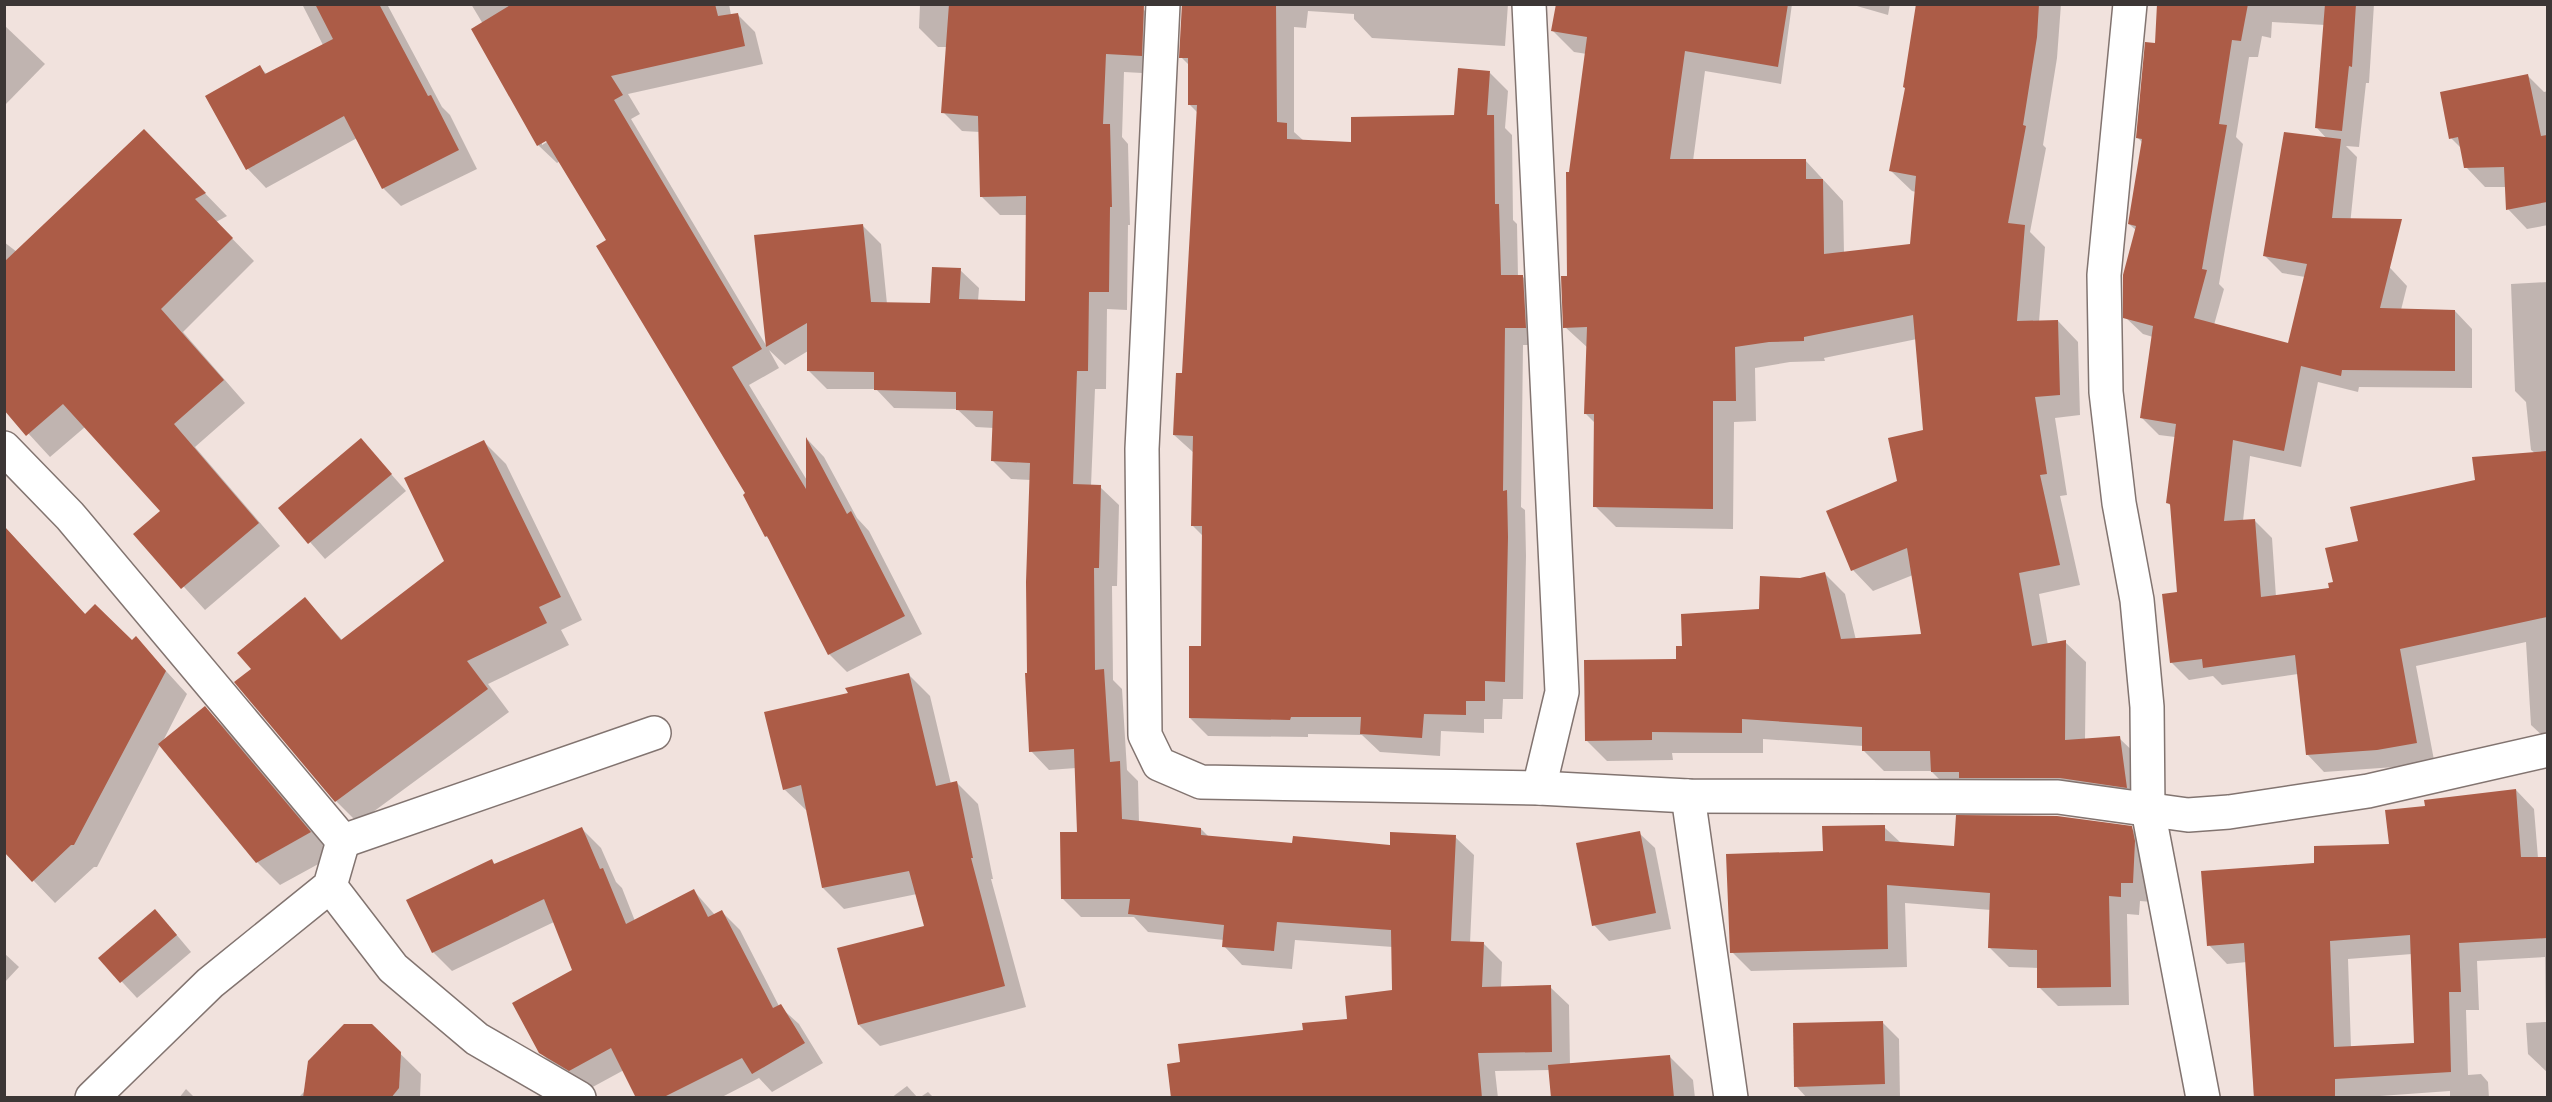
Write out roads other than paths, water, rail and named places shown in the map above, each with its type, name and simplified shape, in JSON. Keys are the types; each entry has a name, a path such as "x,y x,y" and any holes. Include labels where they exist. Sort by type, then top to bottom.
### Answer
{"street":[{"path":"1163,4 1142,449 1145,735 1159,764 1201,782 1539,788 1688,796 2058,797 2188,815 2219,813 2368,791 2547,750"},
{"path":"1529,4 1562,692 1539,788"},
{"path":"2130,4 2104,275 2106,392 2120,503 2137,600 2147,707 2148,810 2202,1098"},
{"path":"4,448 70,516 343,841"},
{"path":"343,841 654,733"},
{"path":"1688,796 1731,1098"},
{"path":"92,1098 210,983 330,886 343,841"},
{"path":"330,886 393,968 401,975 477,1039 579,1098"}]}
